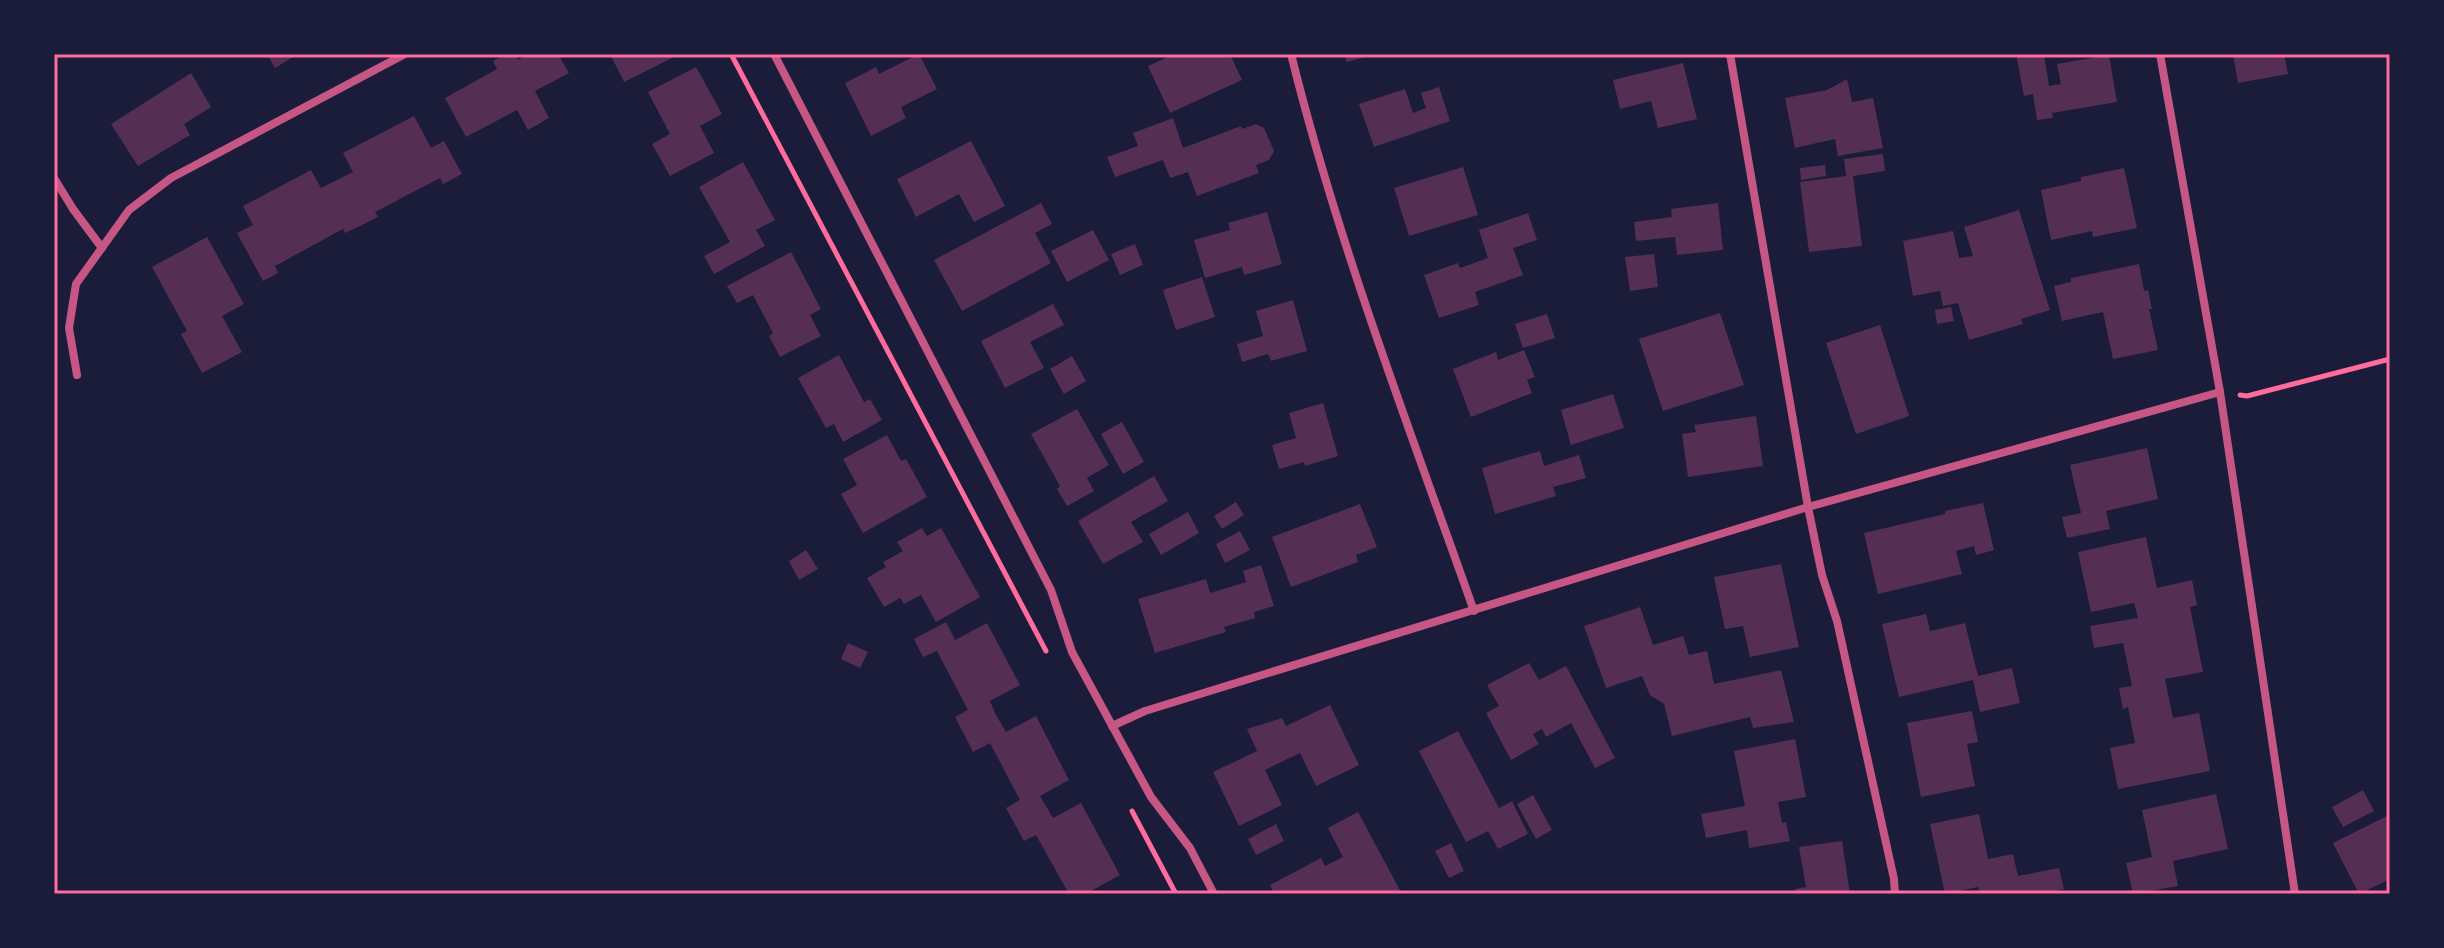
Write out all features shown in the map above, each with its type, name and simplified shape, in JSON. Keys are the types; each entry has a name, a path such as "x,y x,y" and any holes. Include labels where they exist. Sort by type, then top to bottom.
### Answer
{"street":[{"path":"379,54 385,64"},
{"path":"77,375 69,328 76,284 129,210 171,178 405,54"},
{"path":"774,54 1051,590 1072,652 1151,797 1190,848 1214,894"},
{"path":"1291,54 1312,141 1367,309 1474,611"},
{"path":"1730,54 1808,507 1822,575 1837,621 1895,894"},
{"path":"2160,54 2220,392 2295,894"},
{"path":"54,178 102,248"},
{"path":"1112,726 1145,711 1808,507 2220,392"}],"path":[{"path":"731,54 1051,659"},
{"path":"2220,392 2247,396 2390,359"},
{"path":"1124,797 1176,894"}],"building":[{"path":"267,54 298,54 275,68"},
{"path":"506,54 515,54 518,60 528,54 558,54 569,73 535,91 549,118 528,130 517,110 466,137 445,98 497,69 493,61"},
{"path":"610,54 680,54 624,82"},
{"path":"919,54 937,89 901,107 906,118 871,136 845,83 876,67 879,74"},
{"path":"1174,54 1230,54 1242,80 1170,113 1148,66"},
{"path":"1344,54 1372,54 1372,55 1347,62"},
{"path":"2016,54 2044,54 2049,86 2061,84 2057,64 2109,55 2117,102 2052,113 2053,118 2037,120 2033,94 2024,96"},
{"path":"2233,54 2284,54 2288,74 2238,83"},
{"path":"1683,63 1697,119 1658,128 1651,101 1620,109 1613,80"},
{"path":"696,67 722,114 700,126 714,153 670,176 652,144 670,134 648,92"},
{"path":"191,73 211,107 184,124 190,135 138,166 111,124"},
{"path":"1847,79 1852,102 1873,98 1883,148 1838,156 1835,139 1795,148 1785,98 1827,90"},
{"path":"1439,87 1450,121 1374,147 1359,104 1405,89 1413,113 1426,108 1421,93"},
{"path":"414,116 431,148 444,141 462,174 443,184 440,178 375,212 378,217 345,233 343,229 275,266 278,273 263,281 237,233 253,225 243,206 311,170 321,188 353,172 343,153"},
{"path":"1173,118 1183,148 1241,126 1242,129 1256,124 1264,128 1274,151 1269,160 1256,165 1259,173 1197,196 1188,172 1170,178 1163,160 1115,177 1107,157 1138,146 1133,133"},
{"path":"971,141 1005,206 974,222 959,194 916,217 897,179"},
{"path":"1883,154 1885,171 1853,176 1862,246 1809,252 1800,182 1846,176 1844,159"},
{"path":"743,162 775,220 756,230 765,246 714,274 704,256 730,242 699,187"},
{"path":"1825,165 1826,176 1801,180 1800,168"},
{"path":"1463,167 1478,215 1409,236 1394,188"},
{"path":"2124,168 2137,228 2093,237 2092,231 2051,240 2041,190"},
{"path":"1041,203 1052,224 1035,233 1051,263 962,311 934,260"},
{"path":"1718,203 1723,250 1677,255 1675,237 1636,241 1634,222 1672,217 1671,209"},
{"path":"2019,210 2050,310 2021,319 2023,324 1969,340 1958,303 1943,306 1940,291 1913,296 1903,241 1953,231 1959,258 1973,256 1964,227"},
{"path":"1267,212 1282,264 1244,275 1242,267 1205,278 1194,240 1230,230 1228,223"},
{"path":"1528,213 1537,240 1513,248 1523,275 1475,292 1479,305 1439,318 1424,275 1458,263 1460,268 1488,258 1479,230"},
{"path":"1093,230 1109,260 1067,282 1051,251"},
{"path":"207,237 244,304 222,316 242,352 202,373 181,334 187,331 152,267"},
{"path":"1135,244 1143,265 1120,275 1111,254"},
{"path":"791,252 821,309 810,315 821,336 780,357 769,336 773,333 753,295 737,303 727,286"},
{"path":"1654,254 1658,287 1630,291 1625,257"},
{"path":"2139,264 2144,291 2148,290 2158,350 2113,359 2103,312 2062,321 2054,286 2071,282 2071,278"},
{"path":"1202,277 1215,317 1176,330 1163,290"},
{"path":"1293,300 1307,351 1271,361 1268,354 1242,362 1237,344 1263,336 1256,311"},
{"path":"1053,304 1064,325 1030,342 1044,368 1005,388 981,341"},
{"path":"1951,307 1954,321 1937,324 1935,310"},
{"path":"1720,313 1744,385 1663,411 1639,339"},
{"path":"1547,314 1555,338 1523,348 1515,324"},
{"path":"1880,325 1909,416 1856,434 1826,343"},
{"path":"1524,350 1535,377 1527,380 1532,393 1471,417 1453,369 1496,352 1498,360"},
{"path":"839,355 864,402 870,399 882,420 843,442 834,424 826,428 798,378"},
{"path":"1072,356 1086,381 1064,394 1050,369"},
{"path":"1613,394 1624,428 1571,445 1561,410"},
{"path":"1323,403 1338,456 1305,466 1304,462 1279,469 1272,445 1296,438 1289,413"},
{"path":"1077,409 1109,465 1087,478 1094,491 1067,506 1057,489 1060,486 1031,434"},
{"path":"1756,416 1763,466 1688,477 1682,434 1696,432 1694,425"},
{"path":"1122,422 1144,462 1123,474 1101,434"},
{"path":"887,435 901,461 906,459 927,497 863,533 841,494 857,485 843,459"},
{"path":"2147,448 2158,499 2106,511 2110,529 2067,538 2062,517 2081,513 2070,465"},
{"path":"1540,451 1544,466 1579,455 1586,478 1553,487 1556,496 1495,514 1482,468"},
{"path":"1154,476 1168,501 1131,522 1143,542 1103,564 1078,521"},
{"path":"1236,502 1244,515 1222,529 1214,516"},
{"path":"1983,503 1994,550 1976,555 1974,546 1956,551 1962,574 1878,594 1864,533"},
{"path":"1360,504 1377,547 1356,555 1358,562 1291,587 1272,537"},
{"path":"1188,512 1199,533 1161,555 1149,534"},
{"path":"922,528 927,536 941,528 980,597 936,622 921,595 904,604 900,598 884,607 867,578 886,567 883,562 903,551 897,542"},
{"path":"1240,531 1250,550 1225,563 1216,544"},
{"path":"2146,537 2157,588 2192,580 2197,605 2190,607 2203,672 2165,679 2173,718 2199,713 2210,771 2118,789 2110,748 2135,743 2128,707 2123,709 2119,688 2132,686 2123,643 2094,648 2090,626 2138,618 2134,603 2091,612 2078,552"},
{"path":"806,550 818,569 799,580 789,561"},
{"path":"1781,564 1799,647 1750,657 1743,626 1725,629 1714,577"},
{"path":"1261,565 1274,606 1254,612 1255,618 1224,627 1226,632 1155,653 1138,599 1206,579 1210,593 1246,582 1243,571"},
{"path":"1640,607 1653,645 1683,636 1689,655 1707,651 1714,684 1781,670 1794,722 1753,728 1750,717 1672,736 1664,704 1650,695 1642,676 1606,688 1584,626"},
{"path":"1926,614 1930,631 1965,623 1978,676 2012,668 2020,703 1980,712 1973,680 1899,697 1882,624"},
{"path":"946,622 955,640 987,623 1020,685 990,701 996,715 1006,732 1036,716 1069,780 1040,796 1053,818 1081,803 1120,875 1090,894 1069,894 1036,835 1024,841 1006,808 1020,800 990,743 973,752 955,717 968,710 937,651 923,657 914,639"},
{"path":"848,643 868,652 860,668 841,659"},
{"path":"1529,663 1539,680 1566,666 1615,758 1595,768 1571,723 1546,737 1542,729 1533,734 1539,744 1511,760 1486,713 1499,706 1487,685"},
{"path":"1330,705 1359,765 1316,786 1300,753 1265,770 1282,805 1239,826 1213,772 1257,751 1247,729 1282,718 1286,726"},
{"path":"1972,711 1978,742 1967,744 1975,786 1921,797 1907,723"},
{"path":"1458,731 1499,808 1512,801 1528,834 1498,849 1488,831 1466,842 1419,751"},
{"path":"1795,739 1806,797 1778,802 1790,841 1749,848 1747,830 1706,838 1701,814 1745,806 1734,751"},
{"path":"2363,790 2374,811 2343,827 2332,807"},
{"path":"2216,794 2228,849 2173,861 2178,886 2133,894 2126,863 2152,857 2142,810"},
{"path":"1533,795 1552,830 1536,839 1517,804"},
{"path":"1358,812 1402,894 1274,894 1270,885 1321,858 1325,866 1343,857 1328,828"},
{"path":"1979,814 1988,859 2013,854 2018,876 2059,868 2064,889 2055,891 2056,894 1980,894 1978,887 1945,894 1930,824"},
{"path":"2387,816 2390,822 2390,879 2359,894 2333,843"},
{"path":"1276,824 1284,841 1256,855 1248,839"},
{"path":"1842,841 1850,894 1796,894 1795,889 1806,887 1799,847"},
{"path":"1451,843 1464,871 1449,878 1435,851"}]}
